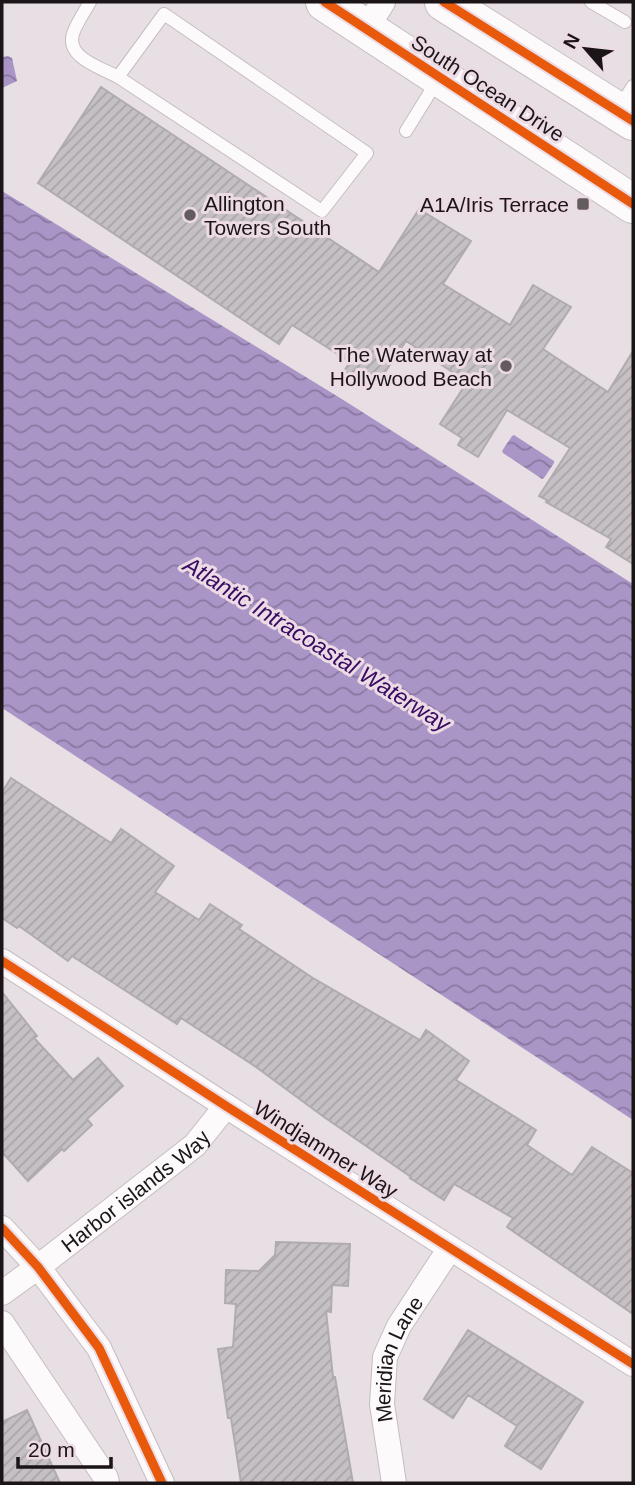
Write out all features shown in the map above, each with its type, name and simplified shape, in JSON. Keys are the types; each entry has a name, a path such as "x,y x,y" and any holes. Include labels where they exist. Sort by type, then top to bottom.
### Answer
{"main road":[{"name":"South Ocean Drive","path":"324,2 374,15 439,78 633,204"},
{"path":"444,2 628,106"}],"street":[{"name":"Windjammer Way","path":"2,961 633,1364"},
{"name":"Harbor islands Way","path":"2,1293 195,1145 226,1106"},
{"path":"2,1228 38,1267 99,1348 162,1483"},
{"name":"Meridian Lane","path":"394,1483 382,1404 385,1357 399,1326 450,1248"},
{"path":"2,1323 107,1483"}],"lane":[{"path":"90,2 72,33 71,45 76,55 117,77 322,211 367,153 164,14 117,77"},
{"path":"591,2 625,22"},
{"path":"406,131 439,78"}],"water":[{"path":"2,57 12,58 17,81 2,88"},
{"name":"Atlantic Intracoastal Waterway","path":"2,191 345,401 633,584 633,1120 2,708"},
{"path":"514,435 554,461 544,478 503,453"}],"building":[{"path":"101,87 379,272 419,209 471,241 443,284 510,325 533,285 571,307 543,349 608,392 633,351 633,564 606,547 611,539 539,496 570,448 507,410 478,457 458,445 462,438 440,424 467,382 406,341 379,381 373,376 367,384 344,371 350,362 292,325 279,344 38,183"},
{"path":"11,778 111,843 121,829 174,866 155,892 199,920 210,904 242,925 239,929 313,978 420,1040 426,1030 469,1061 456,1080 536,1130 527,1145 572,1175 592,1147 633,1173 633,1314 507,1227 513,1218 454,1184 444,1200 256,1067 181,1018 177,1024 72,956 68,961 19,926 17,928 2,918 2,792"},
{"path":"2,992 37,1036 34,1038 73,1080 98,1058 123,1086 87,1119 92,1125 28,1181 2,1152"},
{"path":"276,1242 350,1244 348,1286 332,1285 331,1312 326,1311 333,1377 353,1483 241,1483 218,1349 233,1347 236,1304 225,1303 226,1270 259,1271 275,1255"},
{"path":"468,1330 583,1402 541,1469 505,1446 517,1426 468,1395 453,1418 424,1399"},
{"path":"27,1410 60,1483 2,1483 2,1422"}],"cycle path":[{"path":"325,2 633,204"},
{"path":"444,2 633,121"},
{"path":"2,961 633,1364"},
{"path":"2,1228 38,1267 99,1348 162,1483"}],"place":[{"name":"A1A/Iris Terrace","path":"583,204"},
{"name":"Allington Towers South","path":"190,215"},
{"name":"The Waterway at Hollywood Beach","path":"506,366"}]}
